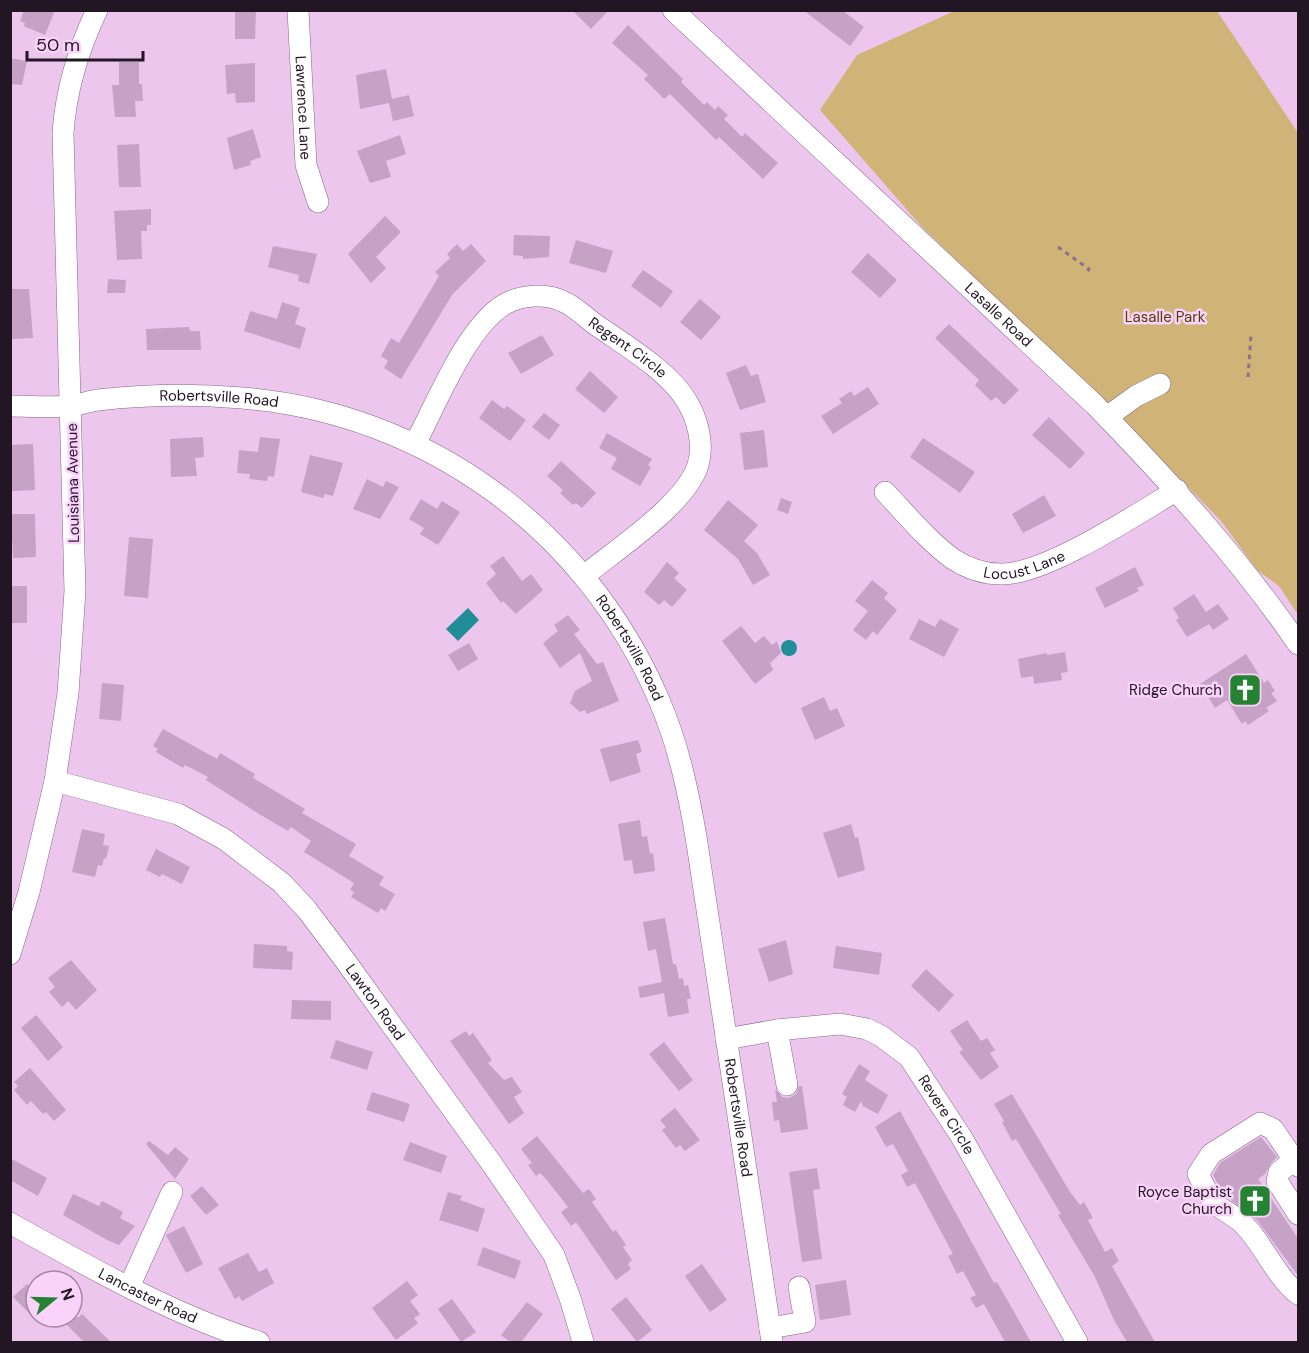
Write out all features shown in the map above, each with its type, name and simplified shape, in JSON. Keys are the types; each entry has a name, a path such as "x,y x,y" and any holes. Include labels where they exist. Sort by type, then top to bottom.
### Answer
{"street":[{"name":"Louisiana Avenue","path":"10,954 29,892 55,781 68,693 75,591 72,406 63,133 65,106 72,73 85,35 97,10"},
{"name":"Lawrence Lane","path":"298,10 306,165 318,202"},
{"name":"Lasalle Road","path":"673,10 1107,417 1177,490 1279,615 1299,644"},
{"name":"Regent Circle","path":"415,444 477,327 505,304 521,298 542,296 563,301 650,365 686,399 697,422 701,442 698,464 690,484 675,500 585,575"},
{"path":"1107,417 1136,396 1160,384"},
{"name":"Robertsville Road","path":"10,406 72,406 97,400 197,396 242,398 312,408 415,444 478,480 529,518 585,575 640,658 673,735 690,804 771,1335"},
{"name":"Locust Lane","path":"885,492 954,560 976,570 1002,574 1028,570 1048,561 1111,530 1177,490"},
{"name":"Lawton Road","path":"55,781 178,814 224,839 282,883 307,910 344,959 554,1255 572,1301 583,1342"},
{"name":"Revere Circle","path":"726,1039 777,1030 840,1024 867,1029 881,1036 909,1057 962,1138 1077,1342"},
{"path":"777,1030 787,1085"},
{"path":"1299,1214 1277,1181 1279,1172 1297,1163 1273,1129 1260,1123 1211,1154 1198,1174 1213,1203 1224,1208 1240,1221 1285,1282 1299,1294"},
{"path":"129,1287 172,1192"},
{"name":"Lancaster Road","path":"10,1223 129,1287 213,1328 260,1342"},
{"path":"771,1335 805,1322 799,1287"}],"path":[{"path":"1058,247 1089,269 1086,275"},
{"path":"1248,377 1251,334"}],"green space":[{"name":"Lasalle Park","path":"1217,11 1298,133 1298,615 1279,586 1257,570 1222,522 1119,416 922,227 820,110 857,55 952,12"}],"shaded area":[{"path":"468,608 479,620 458,641 446,629"},
{"path":"786,640 792,640 797,648 795,654 786,656 781,651 781,645"}],"building":[{"path":"24,10 55,10 45,35 24,26 25,23 20,21"},
{"path":"235,10 256,10 255,39 235,39"},
{"path":"572,10 609,10 591,29"},
{"path":"803,10 842,10 864,27 850,46"},
{"path":"628,25 683,79 681,82 704,105 707,102 715,110 718,106 728,115 724,119 742,137 745,133 778,163 763,179 719,137 716,140 670,94 664,99 644,79 648,75 612,43"},
{"path":"10,58 27,61 22,85 10,84"},
{"path":"119,62 139,62 139,84 142,84 143,101 135,101 136,117 115,117 112,85 119,85"},
{"path":"255,63 255,102 236,103 235,93 227,94 225,65"},
{"path":"386,69 392,99 409,95 414,116 393,121 389,103 360,109 356,75"},
{"path":"253,129 261,157 250,161 251,165 234,170 227,138"},
{"path":"400,135 406,154 386,161 391,177 370,183 357,151"},
{"path":"139,144 141,187 119,187 117,145"},
{"path":"151,209 151,225 147,225 147,231 141,231 142,259 117,260 114,211"},
{"path":"385,216 401,232 376,257 386,268 371,283 348,254"},
{"path":"514,235 550,236 549,257 523,259 523,256 513,255"},
{"path":"576,240 613,251 606,273 569,263"},
{"path":"457,244 463,251 471,244 486,261 452,295 401,379 384,368 388,361 381,356 391,338 399,343 439,276 435,272 450,258 447,254"},
{"path":"273,246 317,254 309,284 298,281 299,275 268,267"},
{"path":"868,253 897,280 880,298 851,272"},
{"path":"643,270 673,291 661,308 631,286"},
{"path":"108,279 126,280 125,293 107,293"},
{"path":"11,289 29,289 33,338 12,339"},
{"path":"700,299 721,317 701,340 680,322"},
{"path":"282,302 300,308 295,324 306,328 300,349 244,331 250,311 277,319"},
{"path":"949,324 1019,390 1004,405 996,397 991,401 975,385 979,380 935,338"},
{"path":"189,327 190,331 200,331 201,350 147,350 146,329"},
{"path":"542,335 554,355 521,374 508,353"},
{"path":"746,365 751,376 758,374 766,402 740,410 726,373"},
{"path":"590,371 618,397 604,413 575,389"},
{"path":"868,387 879,404 833,434 821,416 842,403 839,399 851,391 854,396"},
{"path":"492,400 504,409 507,406 526,420 510,441 479,418"},
{"path":"544,413 560,425 549,440 532,427"},
{"path":"1049,417 1085,453 1070,469 1032,435"},
{"path":"764,430 768,467 744,470 740,433"},
{"path":"607,433 652,459 648,465 651,467 640,486 611,469 617,458 599,448"},
{"path":"203,437 204,457 195,458 197,476 171,477 170,439"},
{"path":"260,437 280,439 274,477 268,476 267,481 249,479 250,474 237,473 239,450 258,452"},
{"path":"923,438 975,472 960,493 910,457"},
{"path":"33,444 35,490 12,491 10,445"},
{"path":"310,455 343,463 333,496 325,494 323,498 301,492"},
{"path":"561,461 596,493 582,508 576,503 573,505 560,493 563,490 547,476"},
{"path":"367,479 383,487 386,481 399,487 380,519 353,509"},
{"path":"1044,495 1056,516 1023,533 1012,514"},
{"path":"781,498 792,502 788,514 777,510"},
{"path":"421,499 437,509 442,501 460,512 438,545 420,534 424,528 409,519"},
{"path":"728,500 758,525 744,541 757,553 770,575 753,585 738,559 704,530"},
{"path":"11,514 35,514 36,557 13,558"},
{"path":"129,537 153,539 148,598 124,596"},
{"path":"503,556 522,581 531,574 543,590 516,614 503,601 501,603 486,583 496,574 490,566"},
{"path":"667,562 679,573 674,578 687,590 672,607 664,600 659,605 644,592"},
{"path":"1135,567 1144,585 1137,588 1139,591 1105,608 1095,588"},
{"path":"872,580 888,593 884,598 897,610 877,635 873,631 866,640 853,630 868,611 855,601"},
{"path":"10,586 27,586 27,623 10,623"},
{"path":"1194,594 1206,612 1218,604 1229,619 1213,630 1209,624 1187,637 1176,620 1179,618 1173,608"},
{"path":"568,615 580,630 574,634 597,664 603,662 619,701 587,714 585,710 580,712 570,703 575,691 592,681 580,653 560,668 543,643 558,631 554,625"},
{"path":"919,619 935,627 940,619 959,629 944,657 909,639"},
{"path":"741,626 755,643 764,636 772,645 777,641 781,653 770,663 773,670 755,684 722,641"},
{"path":"469,643 478,659 458,671 448,655"},
{"path":"1065,652 1068,672 1061,673 1062,680 1034,684 1033,676 1021,678 1018,659"},
{"path":"1246,654 1264,683 1268,680 1275,691 1271,693 1277,701 1266,708 1269,711 1248,725 1245,721 1242,724 1227,700 1215,708 1200,684"},
{"path":"102,683 124,685 121,721 99,719"},
{"path":"824,697 830,711 837,708 845,726 815,740 801,708"},
{"path":"163,729 217,759 220,753 255,774 253,778 305,809 302,813 356,844 349,856 384,877 379,885 395,894 385,911 381,908 378,913 351,897 354,892 350,890 354,883 304,852 311,841 291,827 288,831 206,780 208,777 185,765 183,768 156,752 158,749 153,746"},
{"path":"638,740 642,752 636,754 641,772 610,782 600,749"},
{"path":"640,820 642,837 647,836 650,854 653,853 655,871 634,874 632,860 624,861 618,824"},
{"path":"851,824 855,838 858,837 865,870 838,878 823,833"},
{"path":"82,829 105,834 103,845 109,846 106,859 104,858 102,866 98,865 95,877 72,872"},
{"path":"156,849 190,867 182,884 162,874 160,877 146,870"},
{"path":"665,918 673,964 676,964 679,979 683,978 684,986 688,985 691,999 687,999 689,1013 668,1017 664,993 640,998 638,987 662,982 656,949 648,951 643,922"},
{"path":"786,940 793,974 769,982 758,949"},
{"path":"254,944 287,946 287,951 293,952 292,970 253,968"},
{"path":"836,946 882,953 879,975 833,968"},
{"path":"71,960 97,990 76,1010 68,1001 62,1007 49,992 55,987 48,978"},
{"path":"926,969 954,995 939,1012 911,986"},
{"path":"292,1000 331,1001 331,1020 291,1019"},
{"path":"36,1015 63,1047 48,1061 21,1028"},
{"path":"967,1020 981,1041 987,1038 995,1050 990,1053 999,1067 981,1080 959,1052 963,1050 950,1031"},
{"path":"466,1031 469,1036 473,1033 492,1060 488,1063 504,1080 512,1077 522,1092 514,1097 524,1113 509,1124 450,1041"},
{"path":"336,1040 373,1052 367,1070 330,1058"},
{"path":"664,1042 693,1080 679,1091 649,1054"},
{"path":"859,1064 870,1071 865,1080 888,1095 878,1114 863,1106 861,1101 855,1112 843,1105 847,1097 842,1094"},
{"path":"30,1068 66,1110 54,1121 46,1112 43,1114 31,1101 27,1105 14,1090 18,1086 14,1082"},
{"path":"799,1086 802,1086 808,1129 781,1133 779,1120 774,1121 772,1102 777,1102 775,1089 782,1097 789,1098 796,1094"},
{"path":"372,1092 410,1104 404,1122 366,1110"},
{"path":"1012,1094 1070,1192 1080,1205 1084,1202 1093,1218 1088,1220 1105,1252 1112,1248 1119,1261 1112,1266 1155,1342 1127,1342 1114,1320 1094,1275 1058,1215 1061,1214 1016,1139 1012,1141 1002,1122 1004,1121 994,1104"},
{"path":"675,1108 700,1140 685,1151 680,1145 676,1148 662,1130 666,1127 660,1120"},
{"path":"900,1111 994,1283 997,1282 1031,1342 1005,1342 984,1304 976,1308 970,1298 976,1295 963,1271 957,1274 948,1256 953,1254 915,1183 907,1187 901,1175 908,1171 893,1144 886,1147 875,1127"},
{"path":"537,1136 583,1193 589,1189 596,1199 592,1202 613,1232 616,1230 626,1245 623,1247 632,1260 628,1264 631,1269 616,1280 576,1222 571,1226 561,1212 568,1207 546,1179 540,1173 536,1176 528,1165 532,1163 521,1149"},
{"path":"1261,1137 1277,1157 1265,1174 1258,1179 1299,1240 1299,1277 1257,1220 1223,1194 1213,1175 1220,1163"},
{"path":"149,1141 168,1155 175,1147 189,1159 175,1179 146,1144"},
{"path":"410,1142 447,1156 441,1173 403,1160"},
{"path":"10,1158 47,1178 38,1196 10,1180"},
{"path":"817,1168 820,1189 813,1190 822,1259 802,1262 789,1172"},
{"path":"202,1186 219,1205 206,1215 190,1196"},
{"path":"448,1192 462,1196 460,1200 485,1209 478,1232 439,1220"},
{"path":"73,1194 99,1206 102,1201 123,1212 120,1218 135,1226 119,1245 107,1240 63,1215"},
{"path":"184,1226 203,1264 186,1273 166,1235"},
{"path":"483,1247 521,1261 515,1279 477,1265"},
{"path":"248,1253 259,1272 267,1268 274,1283 242,1301 239,1296 235,1299 218,1268"},
{"path":"702,1264 727,1300 710,1312 685,1276"},
{"path":"846,1280 851,1315 820,1320 815,1285"},
{"path":"407,1281 418,1295 410,1301 420,1314 414,1318 418,1323 396,1340 372,1308"},
{"path":"24,1287 24,1308 13,1297"},
{"path":"626,1297 652,1330 637,1342 611,1309"},
{"path":"452,1299 476,1332 461,1342 438,1309"},
{"path":"527,1302 543,1314 521,1342 510,1342 501,1335"},
{"path":"84,1316 111,1342 84,1342 71,1329 84,1329"}],"place":[{"name":"Ridge Church","path":"1245,690"},
{"name":"Royce Baptist Church","path":"1255,1201"}]}
